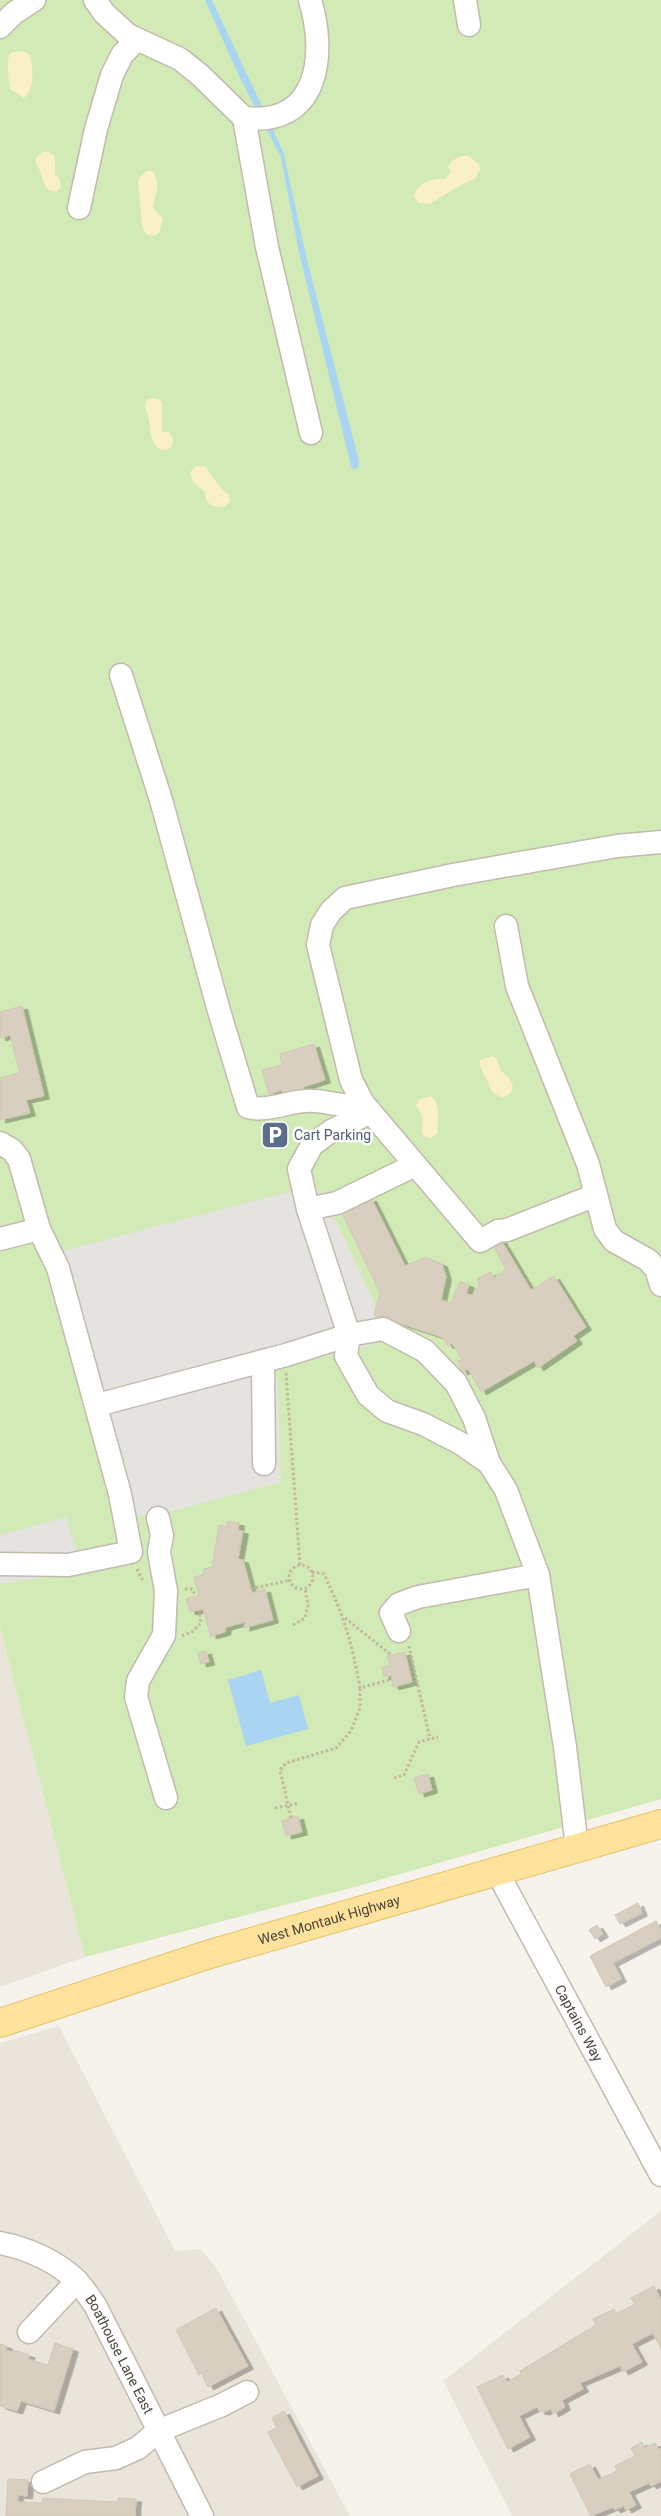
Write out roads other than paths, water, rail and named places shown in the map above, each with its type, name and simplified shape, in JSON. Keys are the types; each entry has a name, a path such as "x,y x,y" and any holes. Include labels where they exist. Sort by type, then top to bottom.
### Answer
{"main road":[{"name":"West Montauk Highway","path":"0,2023 210,1954 661,1824"}],"street":[{"path":"0,27 14,13 34,0"},
{"path":"95,0 104,13 136,40 180,59 258,118 287,113 301,103 310,91 316,70 317,44 310,0"},
{"path":"465,0 469,25"},
{"path":"79,208 96,129 112,75 122,55 136,40"},
{"path":"258,118 268,246 311,433"},
{"path":"121,675 161,800 219,1011 248,1107 258,1110 305,1100 337,1106 366,1108"},
{"path":"596,1196 507,1230 498,1231 480,1241 366,1108 350,1080 318,945 322,925 331,911 345,898 453,875 617,846 661,842"},
{"path":"506,926 517,986 588,1164 605,1229 614,1242 648,1260 656,1269 661,1285"},
{"path":"366,1108 312,1146 299,1169 308,1209 349,1335 346,1356 368,1395 387,1411 423,1424 460,1443 490,1463"},
{"path":"0,1143 12,1150 19,1159 39,1229 58,1268 120,1494 131,1552 68,1565 0,1564"},
{"path":"308,1209 337,1204 415,1165"},
{"path":"0,1238 39,1229"},
{"path":"97,1405 286,1355 349,1335 383,1329 424,1351 456,1383 474,1418 490,1463 506,1490 538,1575 565,1747 578,1848"},
{"path":"263,1361 264,1464"},
{"path":"158,1518 162,1535 159,1552 166,1591 164,1635 138,1681 136,1697 166,1798"},
{"path":"400,1631 391,1613 399,1604 418,1597 538,1575"},
{"name":"Captains Way","path":"496,1870 661,2175"},
{"name":"Boathouse Lane East","path":"0,2243 16,2246 56,2264 77,2281 95,2305 158,2431"},
{"name":"Boathouse Lane East","path":"29,2332 77,2281"},
{"name":"Boathouse Lane East","path":"44,2482 86,2462 116,2458 138,2448 158,2431 222,2405 246,2392"},
{"path":"158,2431 202,2516"}],"water":[{"path":"205,0 212,0 283,151 308,264 359,461 358,468 353,469 351,466 299,252 281,157 239,76"},
{"path":"261,1670 270,1703 299,1695 308,1729 246,1746 228,1680"}],"place":[{"name":"Cart Parking","path":"275,1135"}]}
